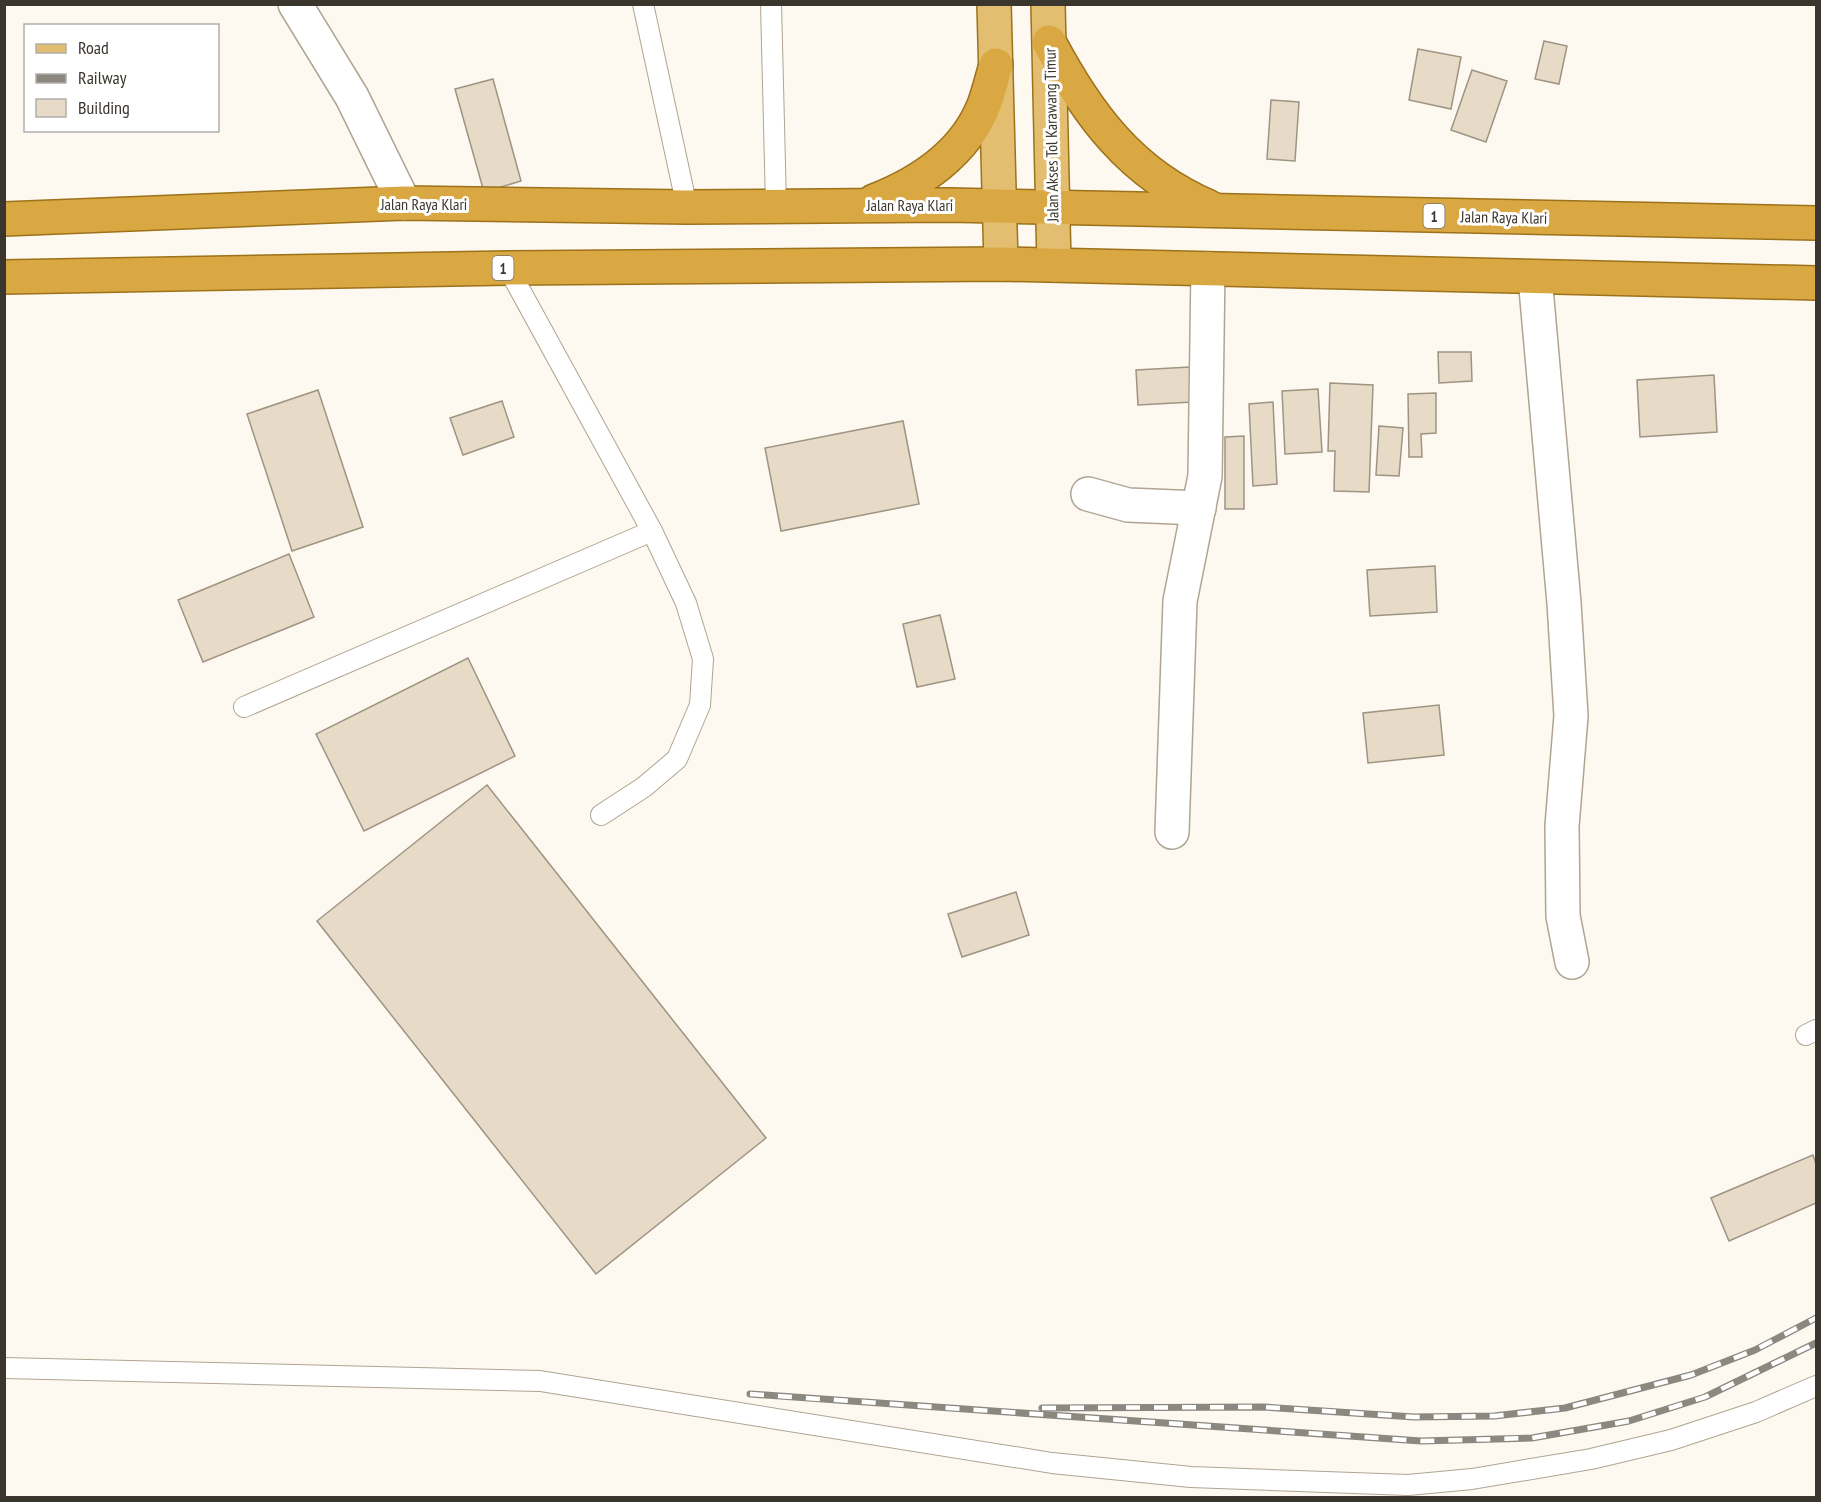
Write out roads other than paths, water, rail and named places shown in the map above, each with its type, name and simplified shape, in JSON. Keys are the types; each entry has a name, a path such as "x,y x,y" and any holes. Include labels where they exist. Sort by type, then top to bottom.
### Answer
{"highway":[{"path":"1049,42 1072,86 1102,128 1137,163 1178,194 1221,212"},
{"path":"864,205 906,188 941,164 970,130 983,106 996,65"},
{"name":"Jalan Raya Klari","path":"4,219 404,203 687,207 1000,206 1816,223"},
{"name":"1","path":"4,277 508,268 1001,264 1816,283"}],"main road":[{"path":"994,4 1001,264"},
{"name":"Jalan Akses Tol Karawang Timur","path":"1048,4 1054,265"}],"street":[{"path":"295,4 352,98 404,203"},
{"path":"1172,832 1180,601 1205,476 1209,269"},
{"path":"1535,277 1564,603 1570,704 1562,826 1563,916 1572,962"},
{"path":"1088,494 1128,505 1199,508"}],"lane":[{"path":"643,4 687,207"},
{"path":"771,4 776,206"},
{"path":"508,268 652,531 687,603 703,659 700,705 677,759 644,787 601,815"},
{"path":"244,707 652,531"},
{"path":"4,1368 540,1381 1052,1463 1191,1477 1408,1485 1472,1479 1581,1461 1671,1440 1756,1412 1816,1386"}],"railway":[{"path":"1042,1408 1264,1407 1414,1417 1494,1416 1565,1408 1691,1375 1755,1350 1816,1318"},
{"path":"750,1394 1421,1441 1532,1438 1629,1421 1705,1397 1816,1343"}]}
